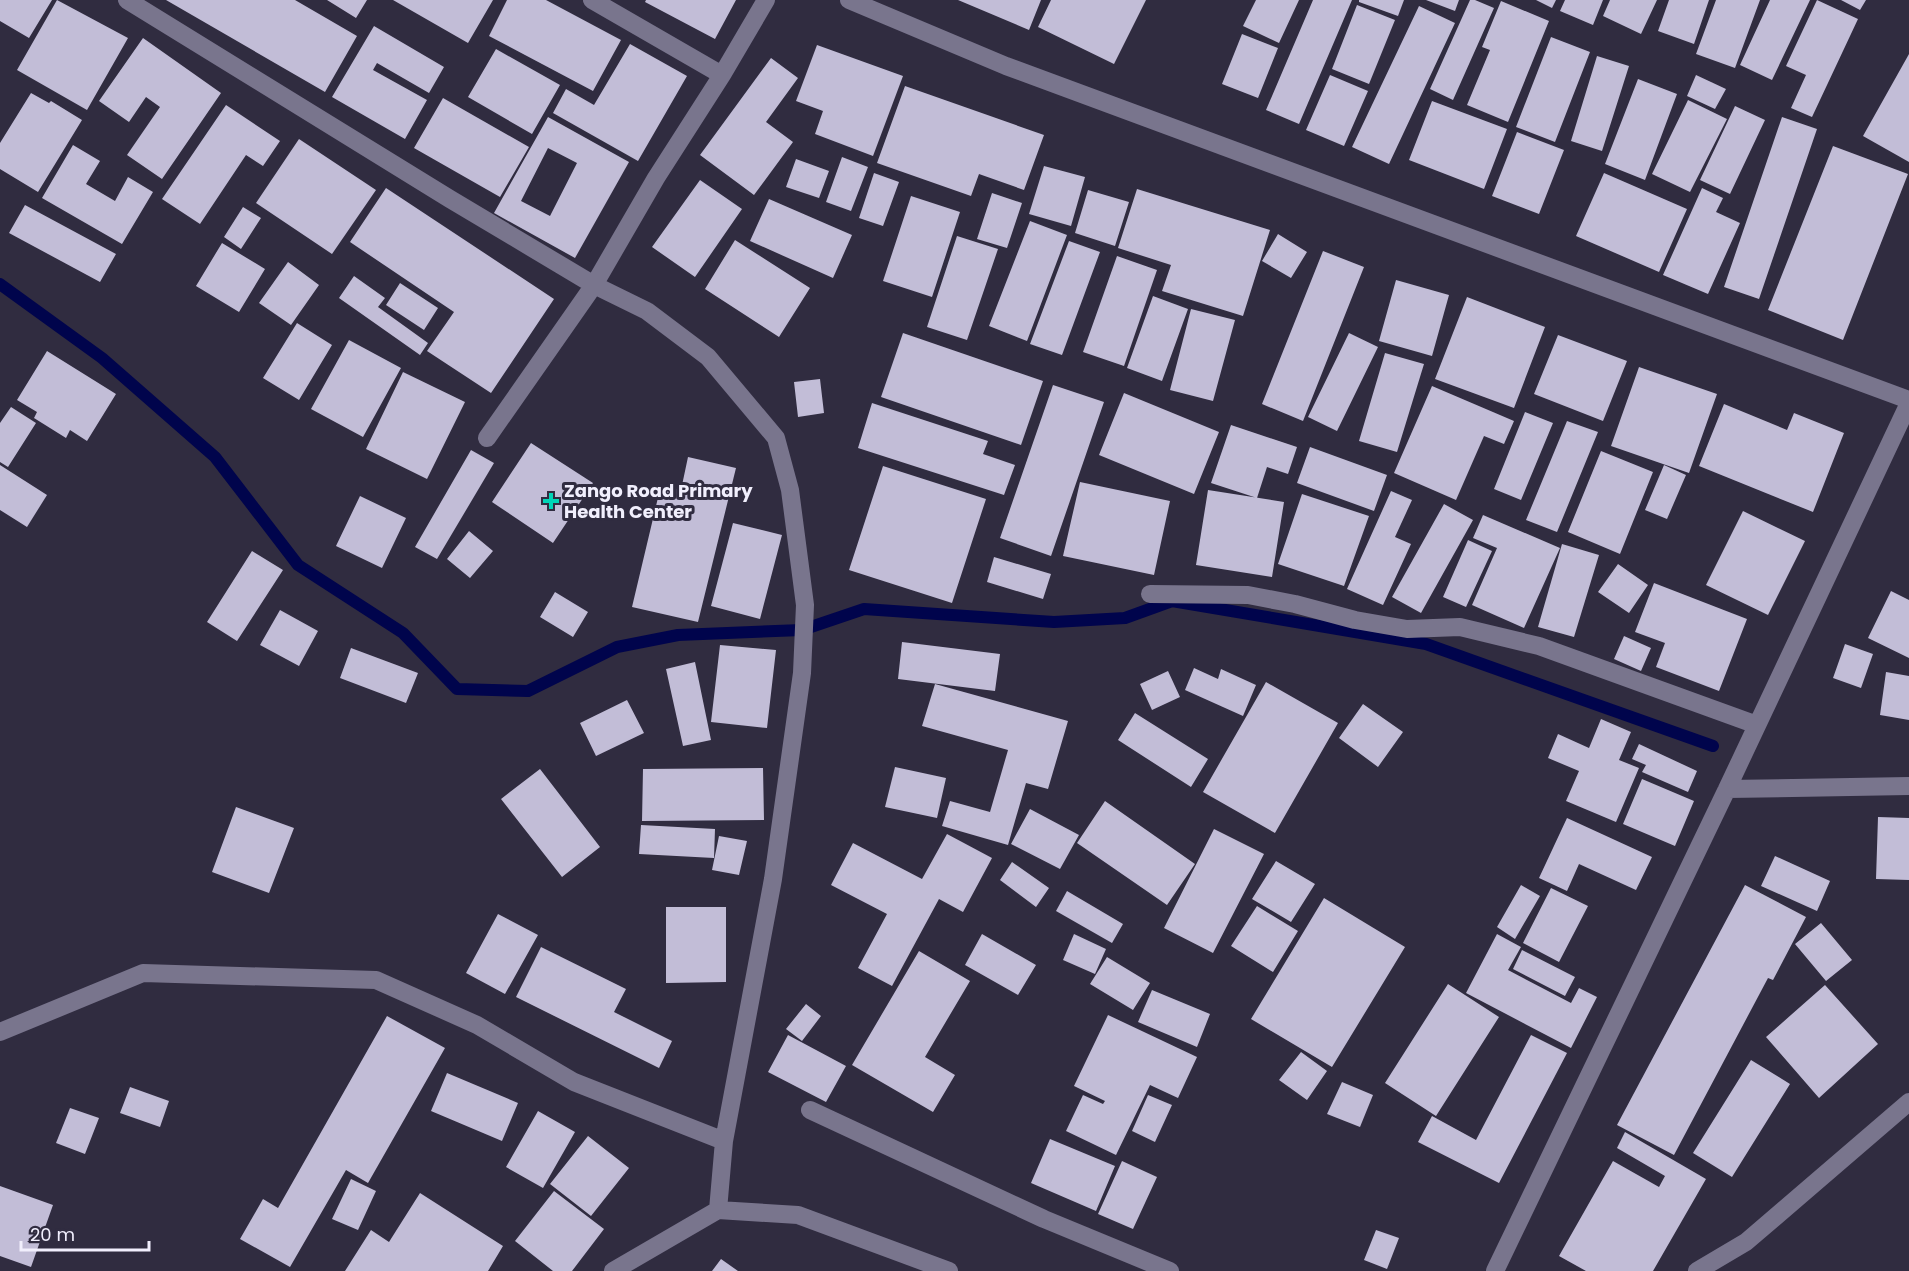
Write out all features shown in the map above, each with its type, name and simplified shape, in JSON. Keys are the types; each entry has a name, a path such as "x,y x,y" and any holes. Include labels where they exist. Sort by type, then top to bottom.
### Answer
{"street":[{"path":"127,0 450,199 594,285 646,311 708,357 776,438 790,490 805,605 802,673 773,879 724,1141 718,1210"},
{"path":"592,0 722,75"},
{"path":"487,438 594,285 656,178 722,75 766,0"},
{"path":"849,0 1006,66 1909,401 1727,789 1495,1271"},
{"path":"1150,594 1248,595 1295,604 1355,620 1407,629 1460,627 1539,646 1757,725"},
{"path":"1727,789 1909,786"},
{"path":"0,1032 142,973 376,980 477,1025 574,1082 724,1141"},
{"path":"1697,1271 1746,1242 1909,1102"},
{"path":"810,1110 1044,1219 1170,1271"},
{"path":"613,1271 718,1210 798,1215 950,1271"}],"building":[{"path":"0,0 52,0 29,38 0,21"},
{"path":"57,0 128,38 87,110 17,70"},
{"path":"166,0 295,0 357,36 325,92"},
{"path":"327,0 367,0 356,18"},
{"path":"393,0 493,0 468,43"},
{"path":"507,0 546,0 621,40 593,91 489,36"},
{"path":"646,0 736,0 715,39 645,2"},
{"path":"958,0 1041,0 1029,30"},
{"path":"1051,0 1146,0 1114,64 1038,27"},
{"path":"1256,0 1299,0 1279,43 1243,26"},
{"path":"1313,0 1352,0 1299,124 1266,110"},
{"path":"1359,0 1404,0 1398,16 1359,2"},
{"path":"1426,0 1459,0 1455,11"},
{"path":"1470,0 1494,8 1453,100 1430,89"},
{"path":"1536,0 1556,0 1552,8"},
{"path":"1565,0 1603,0 1593,25 1560,11"},
{"path":"1610,0 1657,0 1641,34 1603,16"},
{"path":"1669,0 1709,0 1694,44 1658,31"},
{"path":"1716,0 1760,0 1735,68 1696,54"},
{"path":"1770,0 1810,0 1772,80 1740,65"},
{"path":"1817,0 1858,19 1812,117 1791,108 1806,75 1786,66"},
{"path":"1841,0 1866,0 1860,10"},
{"path":"1501,1 1549,21 1508,122 1467,105 1490,50 1482,47"},
{"path":"1357,5 1395,20 1369,84 1332,69"},
{"path":"1419,6 1455,23 1389,164 1352,147"},
{"path":"374,26 444,67 429,93 377,63 373,70 427,100 405,139 332,97"},
{"path":"1242,34 1278,48 1258,98 1222,84"},
{"path":"1551,37 1590,52 1555,142 1516,127"},
{"path":"143,38 221,93 162,179 127,155 160,107 146,97 129,122 99,101"},
{"path":"630,44 687,76 638,161 553,113 566,89 594,105"},
{"path":"817,45 903,76 873,156 815,134 823,111 796,101"},
{"path":"496,49 560,85 532,134 468,97"},
{"path":"1909,54 1909,162 1863,136"},
{"path":"1597,56 1629,66 1602,151 1571,141"},
{"path":"771,58 798,78 766,122 793,142 754,195 700,155"},
{"path":"1330,75 1368,91 1344,146 1306,130"},
{"path":"1696,75 1726,89 1715,109 1687,96"},
{"path":"1638,79 1677,94 1645,180 1605,164"},
{"path":"905,86 1044,135 1024,190 979,174 971,196 877,163"},
{"path":"31,93 49,103 51,101 82,120 38,192 0,169 0,143"},
{"path":"443,98 529,147 500,197 414,148"},
{"path":"1688,100 1727,119 1690,192 1652,174"},
{"path":"1432,101 1507,129 1484,189 1409,160"},
{"path":"226,105 280,141 263,166 246,155 200,224 162,199"},
{"path":"1735,106 1765,120 1730,194 1700,180"},
{"path":"548,117 629,162 575,258 494,213","holes":["548,148 577,163 550,216 521,201"]},
{"path":"1782,117 1817,129 1759,299 1724,287"},
{"path":"1517,132 1564,150 1539,214 1492,196"},
{"path":"299,139 376,190 332,254 256,203"},
{"path":"73,145 100,161 86,184 115,201 128,177 153,192 122,244 42,198"},
{"path":"1833,146 1908,174 1843,340 1768,310"},
{"path":"842,157 868,167 851,211 826,202"},
{"path":"796,159 829,171 819,198 786,187"},
{"path":"1044,166 1085,177 1071,226 1029,214"},
{"path":"874,173 899,182 883,226 859,218"},
{"path":"1604,173 1687,209 1659,272 1576,236"},
{"path":"700,180 742,209 695,277 652,247"},
{"path":"386,188 554,299 491,393 427,351 454,312 350,242"},
{"path":"1702,188 1723,198 1716,212 1740,223 1708,294 1663,275"},
{"path":"1137,189 1270,230 1243,316 1162,291 1171,265 1118,248"},
{"path":"1088,190 1129,202 1115,246 1075,233"},
{"path":"992,193 1022,203 1007,248 977,239"},
{"path":"911,196 960,212 932,297 883,281"},
{"path":"769,199 852,235 833,278 750,241"},
{"path":"25,205 116,254 100,282 9,233"},
{"path":"243,207 261,218 241,249 224,237"},
{"path":"1030,221 1067,235 1027,341 989,326"},
{"path":"1278,234 1307,252 1291,278 1262,261"},
{"path":"957,236 998,249 967,340 927,327"},
{"path":"735,240 810,288 779,337 705,289"},
{"path":"1069,241 1100,252 1062,355 1030,344"},
{"path":"222,243 265,269 239,312 196,286"},
{"path":"1323,251 1364,267 1303,421 1262,404"},
{"path":"1117,256 1157,270 1124,366 1083,352"},
{"path":"288,262 319,285 291,325 259,303"},
{"path":"354,276 385,298 378,307 428,343 420,355 339,298"},
{"path":"1396,280 1449,295 1432,356 1379,341"},
{"path":"400,283 438,308 424,330 386,305"},
{"path":"1153,296 1188,309 1162,381 1127,368"},
{"path":"1467,297 1545,327 1514,408 1435,379"},
{"path":"1191,309 1235,320 1213,401 1170,390"},
{"path":"297,323 332,345 299,400 263,378"},
{"path":"903,333 1043,381 1021,445 881,397"},
{"path":"1349,333 1378,347 1337,431 1308,417"},
{"path":"1558,335 1627,361 1603,421 1534,394"},
{"path":"349,340 401,368 363,437 311,409"},
{"path":"47,351 116,394 87,441 70,430 66,438 34,418 37,412 17,400"},
{"path":"1385,353 1424,364 1397,452 1359,441"},
{"path":"1639,367 1717,394 1689,473 1611,446"},
{"path":"403,372 465,402 427,479 366,449"},
{"path":"820,379 824,413 798,417 794,382"},
{"path":"1053,385 1104,402 1051,556 1000,538"},
{"path":"1432,386 1514,421 1504,444 1484,436 1456,500 1394,473"},
{"path":"1124,393 1219,432 1194,494 1099,455"},
{"path":"872,403 988,441 983,454 1015,465 1004,495 858,448"},
{"path":"1724,404 1787,430 1794,413 1844,433 1813,512 1699,466"},
{"path":"11,407 36,423 8,467 0,462 0,423"},
{"path":"1525,412 1553,423 1521,500 1494,489"},
{"path":"1567,421 1598,432 1557,532 1526,520"},
{"path":"1231,425 1297,447 1288,474 1267,467 1257,498 1211,483"},
{"path":"531,443 593,483 553,543 492,502"},
{"path":"1310,447 1387,475 1374,511 1297,483"},
{"path":"471,450 494,463 437,559 415,547"},
{"path":"1601,451 1653,472 1620,554 1568,532"},
{"path":"688,457 736,468 698,622 632,607 661,485 681,490"},
{"path":"0,465 47,495 27,527 0,510"},
{"path":"1664,465 1686,475 1667,519 1645,510"},
{"path":"883,466 986,499 952,603 849,570"},
{"path":"1080,482 1170,501 1154,575 1063,556"},
{"path":"1208,490 1284,502 1272,577 1196,565"},
{"path":"1391,491 1412,500 1395,537 1411,544 1383,605 1347,589"},
{"path":"1302,494 1369,516 1344,586 1278,564"},
{"path":"360,496 406,518 382,568 336,546"},
{"path":"1444,504 1473,520 1421,613 1392,597"},
{"path":"1743,511 1805,541 1768,615 1706,585"},
{"path":"1483,515 1560,548 1524,628 1472,605 1497,548 1473,538"},
{"path":"733,523 782,535 760,619 711,606"},
{"path":"469,531 493,551 470,578 447,559"},
{"path":"1468,540 1492,551 1466,607 1443,597"},
{"path":"1562,544 1599,555 1574,637 1538,627"},
{"path":"252,551 283,570 237,641 207,622"},
{"path":"994,557 1051,574 1043,599 987,582"},
{"path":"1618,564 1648,585 1629,613 1598,592"},
{"path":"1654,583 1747,619 1719,691 1656,667 1665,643 1635,632"},
{"path":"1891,591 1909,600 1909,658 1868,638"},
{"path":"555,592 588,612 573,637 540,617"},
{"path":"280,610 318,631 299,666 260,645"},
{"path":"1624,636 1651,648 1641,671 1614,659"},
{"path":"902,642 1000,654 995,691 898,679"},
{"path":"1845,644 1873,654 1861,688 1833,678"},
{"path":"720,645 776,650 767,728 711,722"},
{"path":"351,648 418,673 406,703 340,678"},
{"path":"695,662 711,740 683,746 666,669"},
{"path":"1194,668 1218,679 1221,669 1256,685 1243,716 1185,690"},
{"path":"1168,671 1180,697 1152,710 1140,684"},
{"path":"1886,672 1909,676 1909,720 1880,715"},
{"path":"1266,682 1338,723 1275,833 1203,792"},
{"path":"935,684 1068,721 1048,789 1026,783 1008,845 942,826 950,801 990,812 1008,750 922,726"},
{"path":"627,700 644,733 596,756 580,723"},
{"path":"1363,704 1403,732 1378,767 1339,738"},
{"path":"1135,713 1208,759 1191,787 1118,740"},
{"path":"1601,719 1631,732 1619,760 1639,768 1616,822 1566,801 1579,771 1548,758 1558,734 1589,748"},
{"path":"1639,744 1697,771 1688,792 1642,772 1646,765 1632,759"},
{"path":"895,767 946,778 937,818 885,807"},
{"path":"763,768 764,820 642,821 643,769"},
{"path":"540,769 600,847 562,877 501,799"},
{"path":"1642,779 1694,801 1675,846 1623,824"},
{"path":"1105,801 1195,864 1167,905 1077,843"},
{"path":"236,807 294,828 269,893 212,872"},
{"path":"1030,809 1079,835 1060,869 1011,844"},
{"path":"1878,817 1909,818 1909,880 1876,879"},
{"path":"1567,818 1652,857 1636,890 1579,864 1567,891 1539,878"},
{"path":"641,825 715,829 714,858 639,854"},
{"path":"1214,829 1264,854 1213,953 1164,928"},
{"path":"947,834 992,858 963,912 939,899 892,986 858,968 887,914 831,885 853,843 922,879"},
{"path":"719,836 747,841 739,875 712,870"},
{"path":"1775,856 1830,881 1817,911 1761,886"},
{"path":"1276,861 1315,884 1291,922 1252,899"},
{"path":"1012,862 1049,888 1036,907 1000,880"},
{"path":"1521,885 1540,896 1515,939 1497,927"},
{"path":"1745,885 1806,917 1773,980 1768,978 1674,1155 1617,1125"},
{"path":"1551,888 1588,906 1559,962 1523,943"},
{"path":"1067,891 1123,924 1112,943 1056,911"},
{"path":"1324,898 1405,947 1332,1067 1251,1019"},
{"path":"1257,906 1298,931 1273,972 1231,946"},
{"path":"666,907 726,907 726,982 666,983"},
{"path":"498,914 538,935 505,994 466,973"},
{"path":"1821,923 1852,960 1826,981 1795,944"},
{"path":"982,934 1036,965 1018,995 965,965"},
{"path":"1074,934 1106,949 1095,974 1063,960"},
{"path":"1497,934 1521,947 1508,970 1571,1003 1579,988 1597,997 1571,1048 1466,993"},
{"path":"541,947 626,989 614,1012 672,1041 659,1068 516,997"},
{"path":"1522,950 1575,977 1565,996 1513,969"},
{"path":"919,951 970,981 925,1057 955,1075 933,1112 852,1065"},
{"path":"1107,957 1150,983 1133,1010 1090,984"},
{"path":"1448,984 1499,1017 1436,1116 1385,1083"},
{"path":"1825,985 1878,1044 1819,1098 1766,1037"},
{"path":"1152,990 1210,1014 1197,1047 1138,1022"},
{"path":"806,1004 821,1016 802,1041 786,1029"},
{"path":"1108,1015 1197,1057 1178,1098 1150,1085 1116,1155 1066,1131 1083,1095 1103,1104 1105,1101 1074,1086"},
{"path":"387,1016 445,1048 368,1183 346,1170 290,1267 240,1239 263,1199 278,1208"},
{"path":"788,1035 846,1066 826,1102 768,1072"},
{"path":"1531,1035 1567,1053 1499,1183 1418,1142 1432,1116 1476,1140"},
{"path":"1301,1052 1327,1071 1307,1100 1279,1080"},
{"path":"1751,1060 1790,1084 1732,1177 1693,1153"},
{"path":"447,1073 518,1103 502,1141 431,1111"},
{"path":"1342,1082 1373,1095 1360,1127 1327,1114"},
{"path":"130,1087 169,1101 160,1127 120,1113"},
{"path":"1148,1095 1172,1105 1155,1142 1132,1131"},
{"path":"70,1108 99,1118 85,1154 56,1143"},
{"path":"538,1111 575,1132 543,1188 506,1167"},
{"path":"1625,1132 1706,1179 1653,1271 1586,1271 1559,1256 1613,1161 1659,1187 1665,1176 1617,1148"},
{"path":"588,1136 629,1168 591,1216 550,1184"},
{"path":"1050,1139 1115,1166 1096,1211 1031,1183"},
{"path":"1122,1161 1157,1177 1133,1229 1098,1214"},
{"path":"351,1179 376,1191 358,1230 332,1219"},
{"path":"0,1186 53,1205 31,1267 0,1256"},
{"path":"554,1191 604,1229 572,1271 553,1271 515,1241"},
{"path":"420,1193 503,1246 488,1271 345,1271 371,1230 389,1242"},
{"path":"1376,1230 1399,1238 1387,1269 1364,1260"},
{"path":"721,1259 738,1271 712,1271"}],"waterway":[{"path":"0,284 102,358 215,457 298,565 403,633 457,689 528,691 617,647 678,635 802,630 864,609 1054,622 1125,618 1172,601 1426,644 1713,746"}],"place":[{"name":"Zango Road Primary Health Center","path":"551,501"}]}
